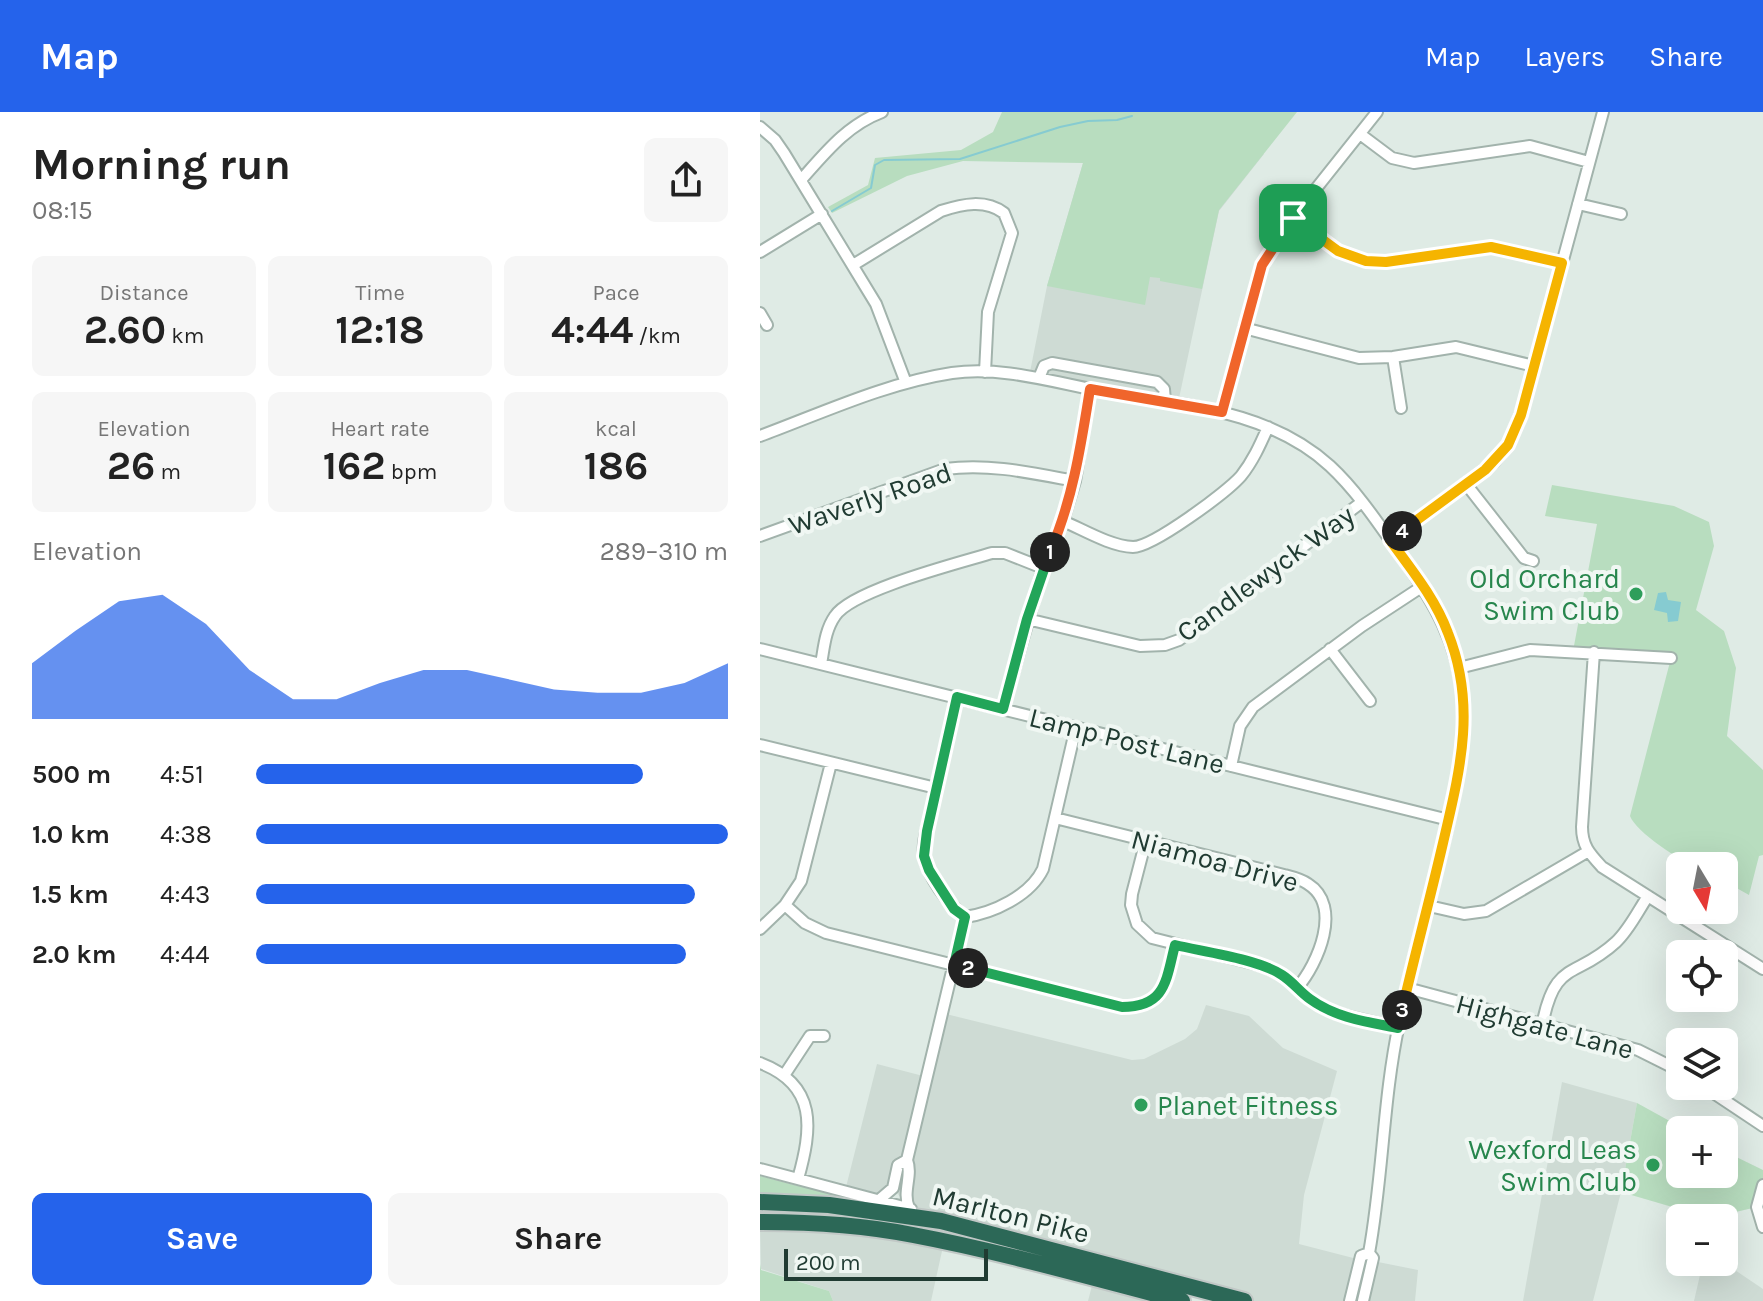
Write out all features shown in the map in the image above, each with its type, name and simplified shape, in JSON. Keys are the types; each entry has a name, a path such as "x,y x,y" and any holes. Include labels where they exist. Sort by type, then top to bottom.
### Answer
{"highway":[{"name":"Marlton Pike","path":"760,1202 892,1212 962,1226 1244,1301"},
{"name":"Marlton Pike","path":"760,1222 847,1226 915,1235 1182,1301"},
{"path":"1082,1275 1101,1276 1119,1268"}],"street":[{"path":"801,180 849,129 882,112"},
{"path":"1222,412 1262,265 1293,218 1377,112"},
{"path":"1390,540 1494,462 1508,445 1521,415 1603,112"},
{"path":"760,129 775,140 853,265 884,320 906,383"},
{"path":"1360,134 1392,158 1414,163 1530,146 1589,162"},
{"path":"853,265 941,211 957,206 986,204 1004,213 1012,233 988,312 985,372"},
{"path":"1578,204 1621,214"},
{"path":"760,252 822,214"},
{"path":"1293,218 1338,251 1366,261 1386,262 1491,247 1562,263"},
{"path":"760,313 767,325"},
{"path":"1244,328 1359,358 1393,357 1456,347 1534,366"},
{"path":"1393,357 1401,408"},
{"path":"1040,374 1044,366 1052,363 1157,382 1164,389 1165,401"},
{"path":"760,436 906,383 954,373 1040,374 1090,389 1222,412 1268,427 1325,461 1362,502 1423,586 1443,621 1459,668 1464,741 1449,820 1398,1028 1369,1253 1373,1258 1363,1301"},
{"path":"1003,709 1043,568 1063,521 1075,481 1090,389"},
{"path":"1063,521 1122,545 1134,547 1156,540 1238,479 1255,456 1268,427"},
{"name":"Waverly Road","path":"760,536 945,469 968,466 1008,469 1075,481"},
{"path":"1466,484 1524,558 1533,561"},
{"name":"Candlewyck Way","path":"1027,619 1140,646 1165,645 1179,640 1362,502"},
{"path":"821,664 828,627 835,615 842,607 862,596 992,553 1005,553 1043,568"},
{"path":"1231,766 1240,726 1253,707 1330,649 1423,586"},
{"name":"Lamp Post Lane","path":"760,649 1449,820"},
{"path":"1330,649 1370,701"},
{"path":"1459,668 1530,650 1671,658"},
{"path":"1594,652 1582,827 1587,852 1602,867 1717,940"},
{"path":"957,697 924,856 929,870 954,909 965,917 980,915 1009,901 1032,885 1043,869 1076,727"},
{"path":"760,745 936,788"},
{"path":"760,929 794,895 807,864 831,763"},
{"name":"Niamoa Drive","path":"1055,818 1298,879 1316,890 1325,909 1324,932 1316,961 1297,988"},
{"path":"1146,840 1132,894 1133,914 1137,924 1152,938 1263,966 1282,975 1311,1000 1335,1013 1398,1028"},
{"path":"1429,906 1464,914 1486,911 1587,852"},
{"path":"1542,1026 1546,1003 1555,983 1617,941 1648,896"},
{"path":"785,905 816,929 1122,1007 1148,1003 1164,987 1175,945"},
{"path":"909,1208 905,1198 910,1169 907,1160 965,917"},
{"path":"1738,953 1763,969"},
{"name":"Highgate Lane","path":"1407,988 1638,1050 1666,1064"},
{"path":"785,1074 810,1036 824,1036"},
{"path":"760,1063 785,1074 801,1095 808,1118 808,1144 798,1179"},
{"path":"1724,1100 1763,1126"},
{"path":"879,1200 893,1188 898,1165 907,1160"},
{"path":"760,1169 909,1208 962,1226"},
{"path":"1763,1185 1757,1207 1763,1227"},
{"path":"1350,1301 1361,1256 1369,1253"}],"shaded area":[{"path":"1264,154 1219,211 1178,403 1029,377 1047,286 1083,163"},
{"path":"1206,1005 1249,1016 1283,1048 1337,1071 1304,1195 1299,1244 1361,1260 1350,1301 1244,1301 909,1208 893,1188 879,1200 845,1191 877,1064 927,1077 942,1013 1132,1060 1144,1059 1185,1039 1197,1029"},
{"path":"1562,1082 1637,1103 1621,1192 1593,1301 1523,1301"},
{"path":"763,1221 944,1242 931,1301 833,1301 829,1291 761,1269 760,1226"},
{"path":"1373,1261 1418,1270 1415,1301 1363,1301"},
{"path":"1738,1272 1763,1289 1763,1301 1694,1301 1700,1276 1738,1276"},
{"path":"1094,1278 1182,1301 1088,1301"}],"green space":[{"path":"1002,112 1297,112 1219,210 1202,289 1150,277 1145,305 1047,286 1083,163 963,161 907,176 832,213 828,207 868,185 875,158 961,150 993,132"},
{"path":"1552,485 1674,506 1709,522 1714,546 1696,610 1724,631 1736,668 1727,736 1763,770 1763,855 1759,856 1749,895 1738,889 1738,852 1670,852 1650,838 1630,816 1671,658 1573,651 1597,524 1545,516"},
{"name":"Wexford Leas Swim Club","path":"1637,1103 1666,1119 1666,1188 1738,1188 1738,1158 1763,1170 1763,1185 1757,1207 1738,1211 1738,1204 1666,1205 1621,1192"},
{"path":"760,1176 798,1186 805,1184 876,1204 760,1196"},
{"path":"760,1209 790,1209 907,1221 1092,1265 760,1214"},
{"path":"760,1264 761,1270 829,1291 833,1301 760,1301"}],"water":[{"path":"1666,592 1668,600 1681,602 1678,621 1668,622 1667,613 1654,610 1658,593"}],"waterway":[{"path":"832,211 871,188 875,165 884,160 960,159 1060,127 1132,116"}],"place":[{"name":"Old Orchard Swim Club","path":"1636,594"},
{"name":"Planet Fitness","path":"1141,1105"},
{"name":"Wexford Leas Swim Club","path":"1653,1165"}],"route":[{"path":"1293,218 1338,251 1366,261 1386,262 1491,247 1562,263 1521,415 1508,445 1485,470 1390,540 1430,597 1448,633 1459,668 1464,717 1462,759 1398,1028 1335,1013 1311,1000 1282,975 1263,966 1175,945 1164,987 1157,997 1136,1007 1122,1007 954,965 965,917 954,909 929,870 924,846 957,697 1003,709 1043,568 1063,521 1075,481 1090,389 1222,412 1262,265 1293,218"}]}
